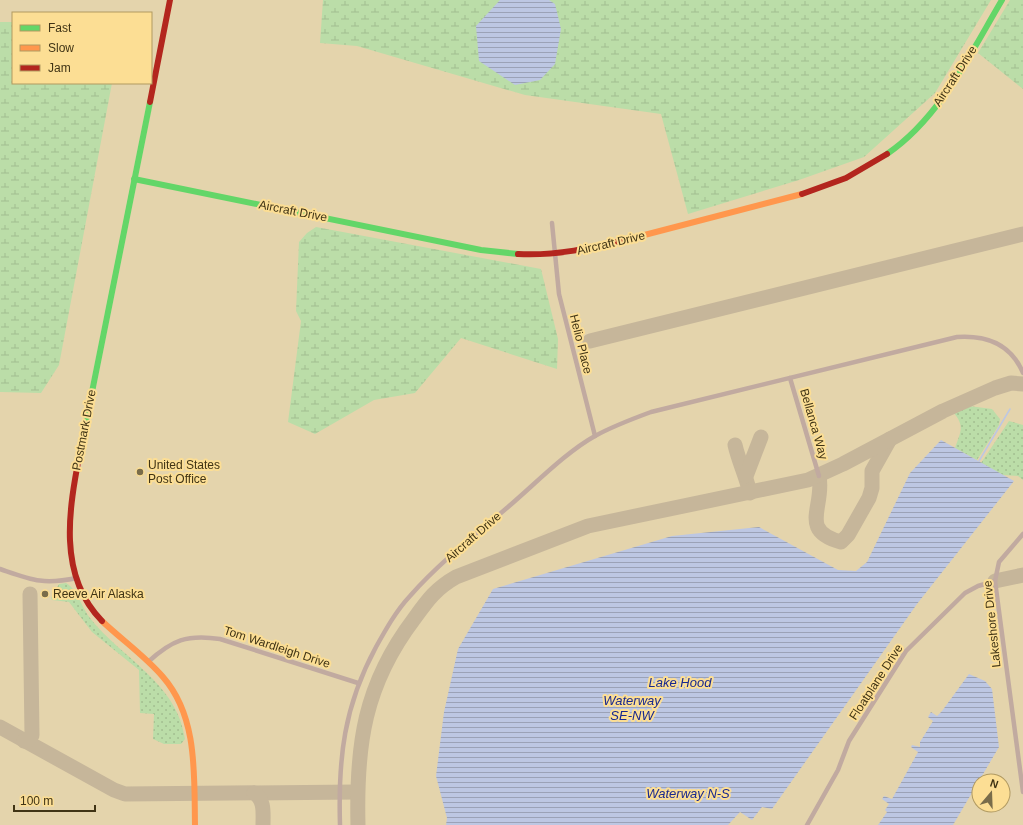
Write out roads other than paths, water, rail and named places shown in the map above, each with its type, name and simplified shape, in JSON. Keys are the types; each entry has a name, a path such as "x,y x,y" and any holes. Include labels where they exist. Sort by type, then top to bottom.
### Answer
{"street":[{"name":"Postmark Drive","path":"170,0 69,507 68,543 76,578 90,606 104,622 165,678 177,697 192,736 196,825"},
{"name":"Aircraft Drive","path":"134,179 481,250 518,255 555,255 609,244 806,194 858,172 893,150 930,114 944,96 1002,0"},
{"name":"Helio Place","path":"552,223 562,309 595,436"},
{"name":"Aircraft Drive","path":"340,825 339,792 342,753 348,719 358,683 384,633 409,596 452,554 582,444 595,436 651,412 946,340 968,337 988,339 998,343 1014,357 1023,373"},
{"name":"Bellanca Way","path":"790,378 819,476"},
{"name":"Lakeshore Drive","path":"1023,534 1002,556 996,571 995,581 1023,792"},
{"path":"0,568 41,582 52,582 76,578"},
{"name":"Floatplane Drive","path":"807,825 838,770 849,741 906,651 965,593 978,586 995,581"},
{"name":"Tom Wardleigh Drive","path":"148,662 164,647 173,642 183,638 206,637 220,639 358,683"}],"water":[{"path":"500,0 549,0 555,4 561,29 555,64 540,80 515,85 479,61 476,26"},
{"name":"Lake Hood","path":"941,440 1014,481 917,604 772,809 762,807 752,820 740,812 728,825 446,825 447,818 436,776 444,712 458,649 493,589 672,536 759,527 838,570 856,571 867,562 910,473"},
{"path":"969,674 985,681 992,689 999,747 984,773 971,773 971,794 953,825 878,825 887,812 885,810 889,804 882,799 884,796 892,799 918,752 911,747 912,745 920,747 920,742 933,721 928,717 931,712 937,716"}],"waterway":[{"path":"979,461 1010,409"}],"place":[{"name":"United States Post Office","path":"140,472"},
{"name":"Reeve Air Alaska","path":"45,594"}],"water label":[{"name":"Waterway SE-NW","path":"632,708"},
{"name":"Waterway N-S","path":"688,793"}]}
